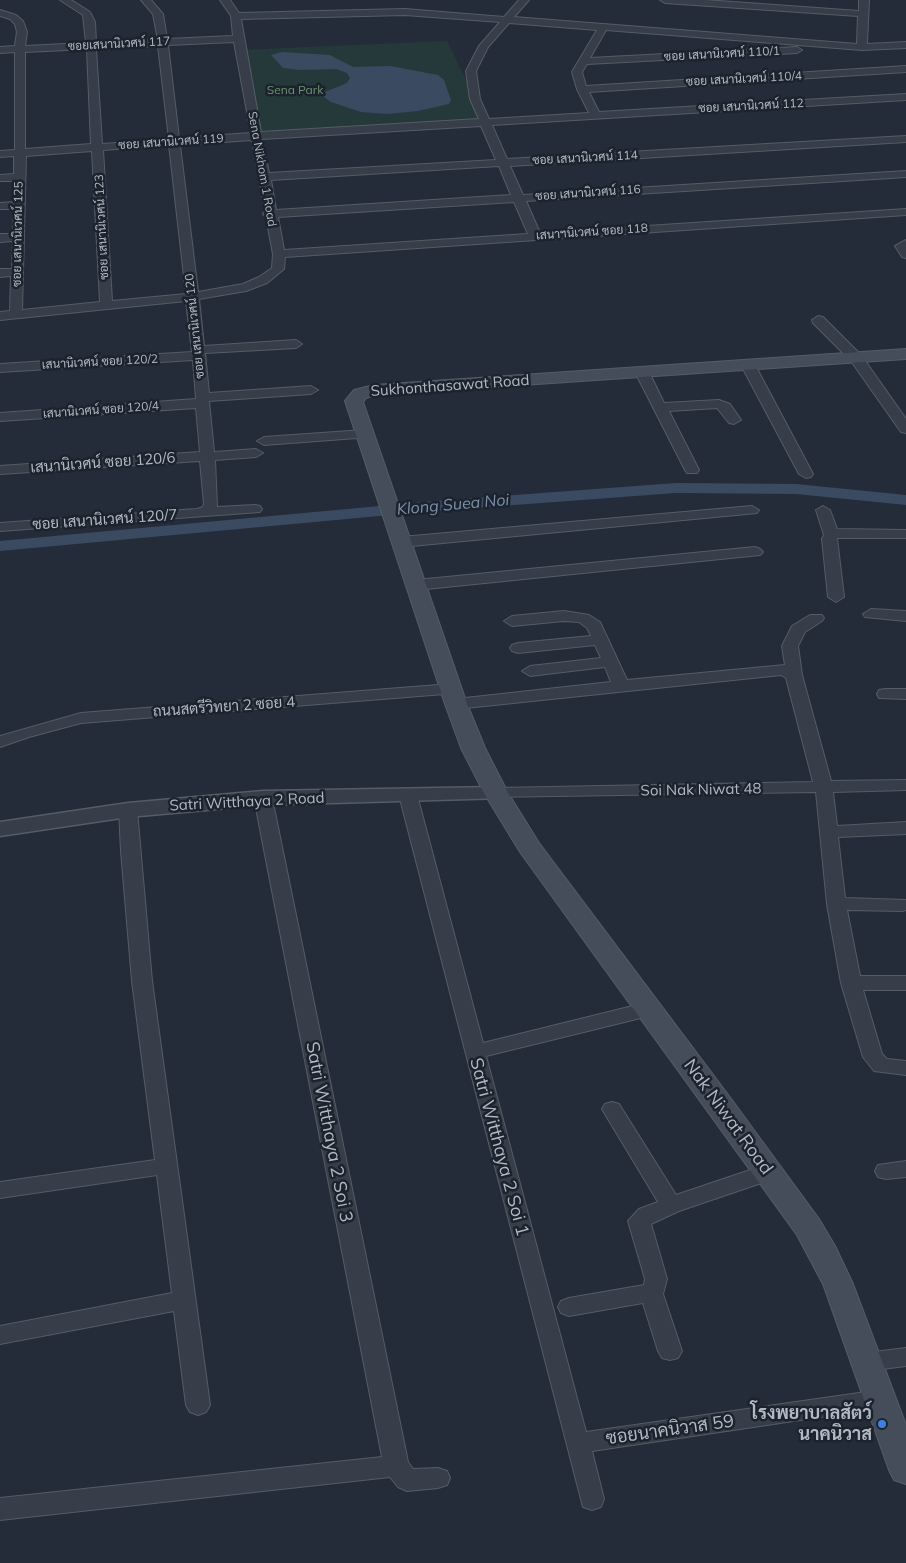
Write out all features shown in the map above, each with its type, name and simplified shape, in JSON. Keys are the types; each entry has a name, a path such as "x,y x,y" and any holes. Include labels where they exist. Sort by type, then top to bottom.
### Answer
{"main road":[{"name":"Sukhonthasawat Road","path":"496,793 473,748 453,696 365,434 354,400 356,397 367,392 906,354"},
{"name":"Nak Niwat Road","path":"496,793 529,847 768,1172 824,1254 838,1284 906,1470"}],"street":[{"name":"ซอย เสนานิเวศน์ 123","path":"65,0 87,14 90,22 105,304"},
{"name":"ซอย เสนานิเวศน์ 120","path":"146,0 158,14 163,42 199,353 211,504 203,512"},
{"name":"Sena Nikhom 1 Road","path":"225,0 236,16 238,39 264,176 269,214 279,254"},
{"path":"524,0 484,46 470,71 475,99 535,236"},
{"path":"665,0 864,14"},
{"path":"864,0 862,47 906,97"},
{"path":"236,16 311,12 405,12 862,47 906,45"},
{"name":"ซอย เสนานิเวศน์ 125","path":"1,13 20,23 20,237 16,312"},
{"path":"595,115 582,89 577,72 604,26"},
{"name":"ซอยเสนานิเวศน์ 117","path":"0,50 238,39"},
{"name":"ซอย เสนานิเวศน์ 110/1","path":"583,61 862,47"},
{"name":"ซอย เสนานิเวศน์ 110/4","path":"582,89 906,69"},
{"name":"ซอย เสนานิเวศน์ 112","path":"342,131 906,97"},
{"name":"ซอย เสนานิเวศน์ 119","path":"0,154 342,131"},
{"name":"ซอย เสนานิเวศน์ 114","path":"264,176 906,138"},
{"name":"ซอย เสนานิเวศน์ 116","path":"269,214 906,174"},
{"path":"0,178 20,177"},
{"path":"0,206 20,205"},
{"name":"เสนาฯนิเวศน์ ซอย 118","path":"279,254 906,212"},
{"path":"0,238 20,237"},
{"path":"906,244 901,246 901,250 906,254"},
{"path":"0,316 16,312 210,294 246,287 268,277 278,269 279,254"},
{"path":"0,273 17,272"},
{"path":"0,310 16,312"},
{"path":"818,320 856,358 906,429"},
{"name":"เสนานิเวศน์ ซอย 120/2","path":"0,368 296,344"},
{"path":"748,365 806,474"},
{"path":"642,372 692,470"},
{"name":"เสนานิเวศน์ ซอย 120/4","path":"0,417 311,390"},
{"path":"661,407 719,404 725,407 734,420"},
{"name":"เสนานิเวศน์ ซอย 120/6","path":"0,470 207,456 260,447 365,434"},
{"name":"ซอย เสนานิเวศน์ 120/7","path":"0,527 255,509"},
{"path":"401,542 752,510"},
{"path":"823,510 832,535"},
{"path":"836,597 829,539 832,535 841,532 906,534"},
{"path":"416,585 755,552"},
{"path":"871,614 906,616"},
{"path":"512,621 575,616 594,624 621,686"},
{"path":"816,618 798,629 790,646 794,675 824,788 836,904 851,983 873,1057 881,1066 906,1068"},
{"path":"518,648 600,640"},
{"path":"530,671 610,662"},
{"name":"ถนนสตรีวิทยา 2 ซอย 4","path":"0,742 52,724 99,716 621,686 769,670 784,670 794,675"},
{"path":"885,694 906,694"},
{"name":"Soi Nak Niwat 48","path":"496,793 906,786"},
{"name":"Satri Witthaya 2 Road","path":"0,829 128,810 263,798 496,793"},
{"name":"Satri Witthaya 2 Soi 1","path":"408,795 592,1499"},
{"name":"Satri Witthaya 2 Soi 3","path":"263,798 396,1466"},
{"path":"128,810 130,851 142,972 198,1405"},
{"path":"828,832 906,828"},
{"path":"836,904 903,905"},
{"path":"851,983 906,983"},
{"path":"474,1052 649,1009"},
{"path":"612,1109 671,1205"},
{"path":"0,1190 166,1166"},
{"path":"670,1351 651,1293 656,1279 639,1221 647,1215 671,1205 768,1172"},
{"path":"569,1307 651,1293"},
{"path":"0,1335 184,1300"},
{"path":"866,1362 906,1357"},
{"name":"ซอยนาคนิวาส 59","path":"578,1442 880,1400"},
{"path":"0,1509 396,1466 407,1480 438,1478"}],"green space":[{"name":"Sena Park","path":"447,41 486,121 256,136 240,50"}],"water":[{"path":"282,52 330,55 353,67 390,66 438,75 444,80 451,100 449,104 418,111 387,114 361,112 331,102 320,94 347,83 350,78 347,73 336,69 300,70 283,68 271,55"}],"waterway":[{"name":"Klong Suea Noi","path":"0,546 434,506 676,488 796,489 906,500"}],"place":[{"name":"โรงพยาบาลสัตว์ นาคนิวาส","path":"882,1424"}]}
